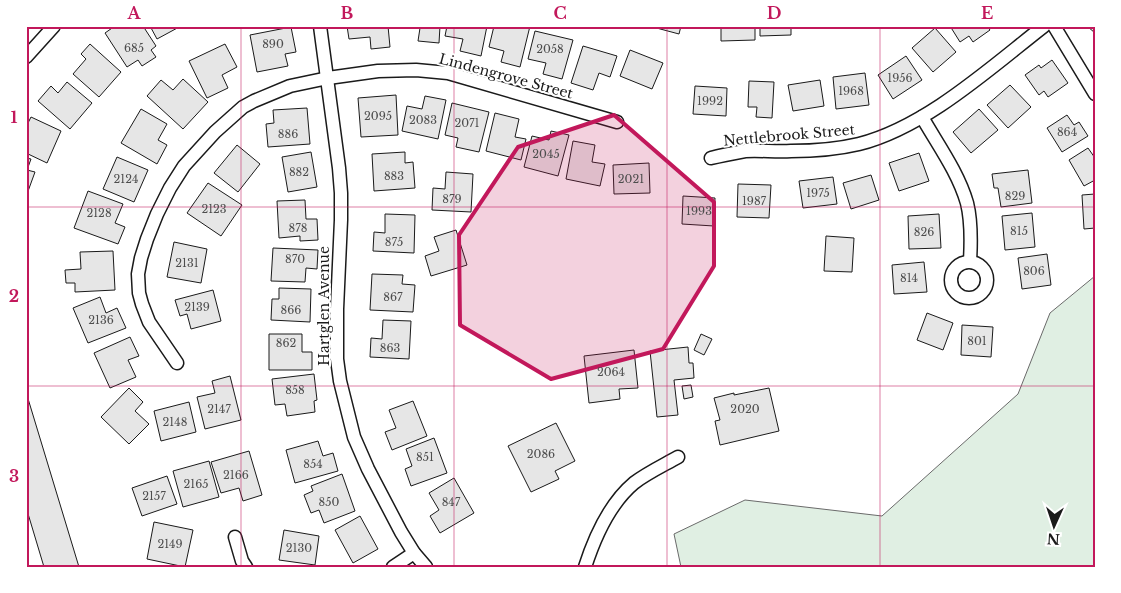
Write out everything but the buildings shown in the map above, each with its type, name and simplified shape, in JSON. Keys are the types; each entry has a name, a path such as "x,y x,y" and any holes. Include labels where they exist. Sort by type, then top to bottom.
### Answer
{"street":[{"path":"26,57 54,26"},
{"name":"Hartglen Avenue","path":"320,26 341,193 337,309 337,360 340,381 354,437 368,469 414,553 426,567"},
{"name":"Nettlebrook Street","path":"711,158 746,151 825,149 858,144 892,133 922,117 964,89 1044,26"},
{"path":"1054,26 1095,94"},
{"name":"Lindengrove Street","path":"177,363 149,322 139,293 138,274 147,239 170,188 184,166 200,146 243,107 290,86 378,70 416,70 448,73 617,122"},
{"path":"922,117 957,178 967,204 971,241 970,261"},
{"path":"585,567 597,534 620,498 635,483 678,457"},
{"path":"235,537 246,567"},
{"path":"393,567 414,553"}],"highlighted area":[{"path":"614,115 714,202 714,266 663,349 551,379 460,325 459,235 518,147"}],"green space":[{"path":"1095,276 1095,567 681,567 674,534 745,500 882,516 1018,394 1050,313"}]}
